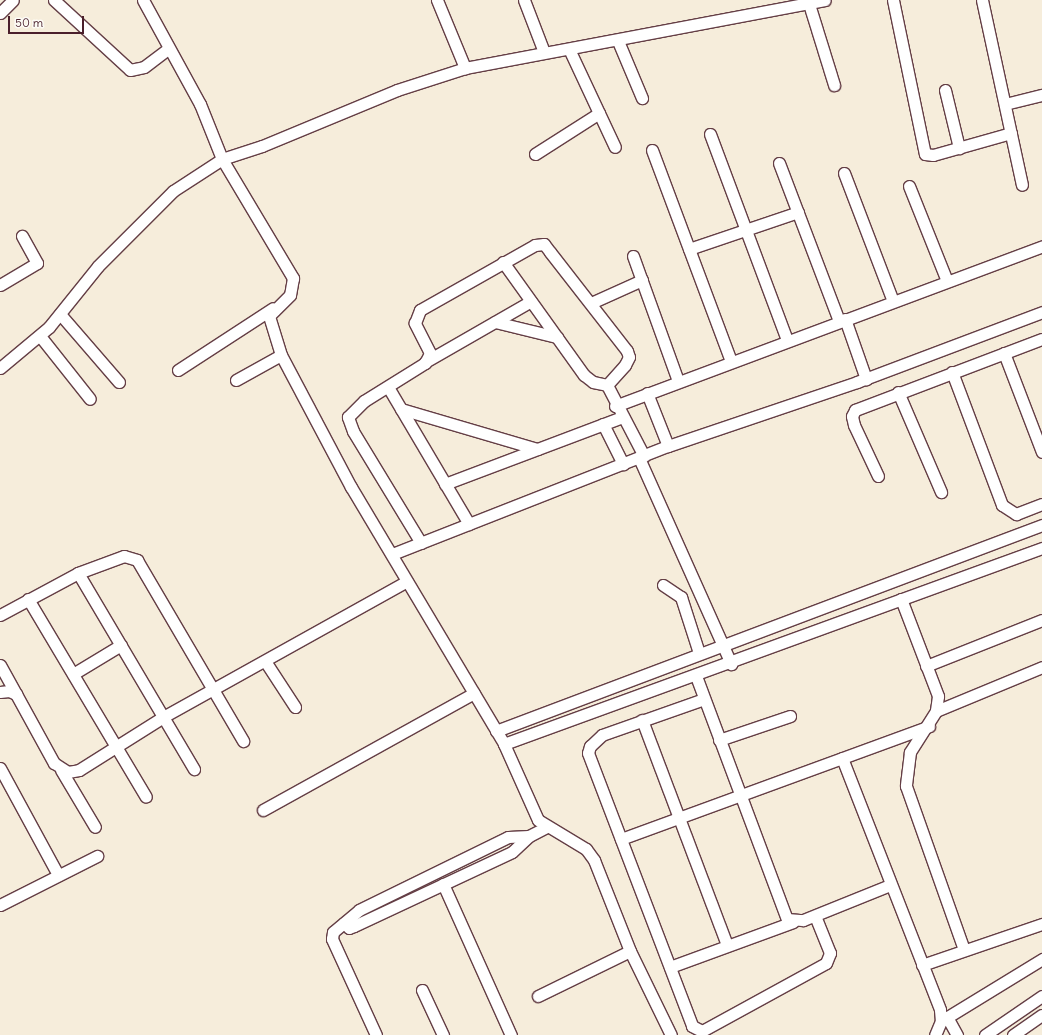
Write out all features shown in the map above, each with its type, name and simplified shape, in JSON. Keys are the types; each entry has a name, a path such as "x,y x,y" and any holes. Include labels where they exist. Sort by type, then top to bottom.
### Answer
{"street":[{"path":"0,13 13,0"},
{"path":"54,0 130,70 144,67 168,49"},
{"path":"142,0 200,104 222,159 294,278 290,295 275,307 178,370"},
{"path":"436,0 465,68"},
{"path":"524,0 544,52"},
{"path":"0,366 40,336 60,314 98,266 173,191 222,159 262,146 397,90 465,68 544,52 618,41 826,0"},
{"path":"893,0 925,154 933,155 1011,133"},
{"path":"982,0 1022,185"},
{"path":"809,4 834,85"},
{"path":"618,41 642,98"},
{"path":"569,49 615,147"},
{"path":"945,90 959,148"},
{"path":"1005,104 1042,95"},
{"path":"535,154 599,113"},
{"path":"710,134 787,340"},
{"path":"652,150 731,361"},
{"path":"779,163 866,379"},
{"path":"844,173 893,301"},
{"path":"909,186 947,281"},
{"path":"689,249 798,212"},
{"path":"0,285 37,263 22,236"},
{"path":"425,363 430,353 415,323 420,310 503,262 535,245 544,244 591,304 629,357 607,385"},
{"path":"615,406 787,340 1042,246"},
{"path":"633,256 678,381"},
{"path":"503,262 588,379 607,385"},
{"path":"591,304 642,280"},
{"path":"421,543 349,424 353,409 425,363 530,301"},
{"path":"275,307 268,316 269,325 281,356 351,487 504,744 533,811 547,828 586,849 630,952 671,1035"},
{"path":"392,554 668,446 866,379 1042,312"},
{"path":"60,314 119,382"},
{"path":"495,322 557,337"},
{"path":"40,336 90,399"},
{"path":"878,476 852,416 863,404 1042,340"},
{"path":"1004,353 1042,452"},
{"path":"236,380 281,356"},
{"path":"952,372 1002,504 1016,514 1042,504"},
{"path":"607,385 615,406 622,417 641,457 731,664"},
{"path":"388,387 469,524"},
{"path":"898,392 941,492"},
{"path":"647,393 668,446"},
{"path":"401,410 537,449"},
{"path":"445,484 622,417"},
{"path":"603,424 623,464"},
{"path":"496,731 699,653 724,645 1042,525"},
{"path":"504,744 731,664 1042,548"},
{"path":"0,616 28,599 78,573 124,556 137,560 244,741"},
{"path":"78,573 194,769"},
{"path":"61,770 79,770 115,745 163,717 407,580"},
{"path":"663,586 681,597 699,653"},
{"path":"28,599 146,797"},
{"path":"901,600 938,696 936,711 929,726 910,752 906,786 964,950"},
{"path":"926,666 1042,620"},
{"path":"72,674 121,645"},
{"path":"264,660 295,707"},
{"path":"0,665 95,827"},
{"path":"936,711 1042,667"},
{"path":"696,676 782,912 793,922"},
{"path":"0,692 9,690 16,694"},
{"path":"263,810 474,693"},
{"path":"704,698 602,735 590,746 588,753 692,1026 702,1031 826,963 830,953 815,916"},
{"path":"719,740 790,716"},
{"path":"642,720 727,945"},
{"path":"621,839 929,726"},
{"path":"842,758 890,885 944,1019 957,1035"},
{"path":"0,768 58,875"},
{"path":"344,923 349,928 512,852 529,836 547,828"},
{"path":"376,1035 332,939 333,932 359,910 508,837 529,836"},
{"path":"2,900 98,856"},
{"path":"443,884 511,1035"},
{"path":"670,967 727,945 815,916 890,885"},
{"path":"922,965 1042,924"},
{"path":"538,996 630,952"},
{"path":"935,1035 944,1019 1042,959"},
{"path":"422,990 443,1035"},
{"path":"985,1035 1042,996"},
{"path":"1012,1035 1042,1015"}]}
